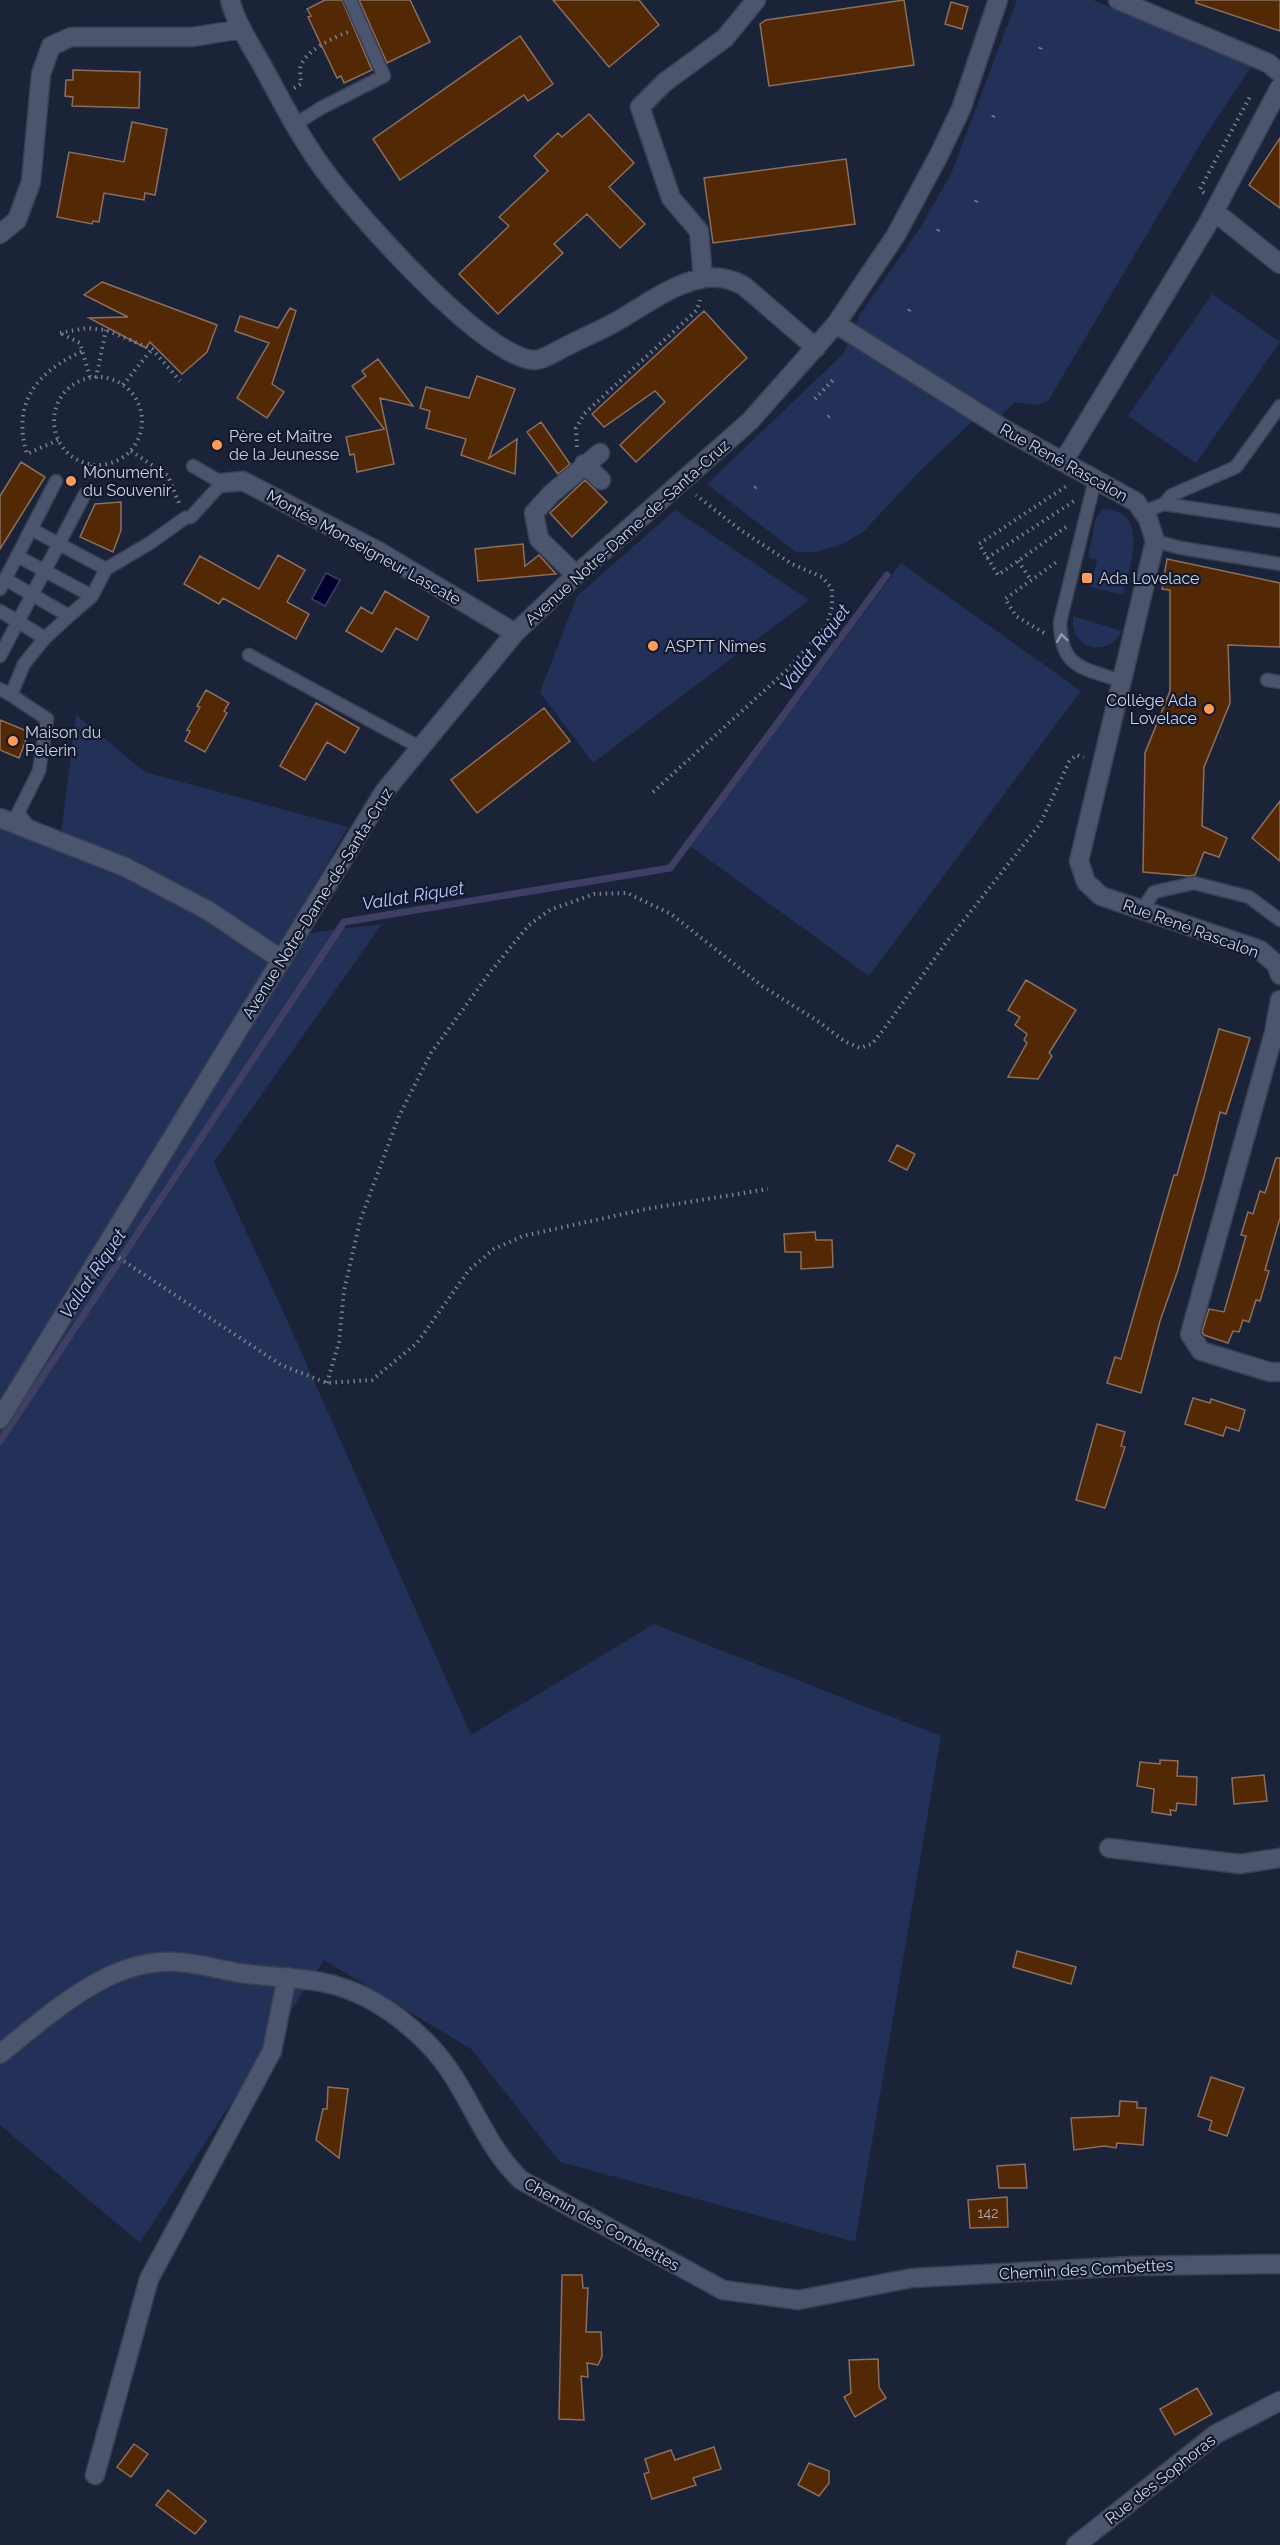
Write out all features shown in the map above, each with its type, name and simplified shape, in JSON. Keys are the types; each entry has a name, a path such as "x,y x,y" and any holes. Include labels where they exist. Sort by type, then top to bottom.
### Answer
{"street":[{"path":"230,0 242,29 294,125 330,178 404,263 456,312 499,346 518,357 537,360 679,287 703,278 731,279 744,286 816,348"},
{"path":"703,278 699,231 671,198 640,107 664,82 725,38 756,0"},
{"name":"Avenue Notre-Dame-de-Santa-Cruz","path":"0,1419 384,792 515,633 678,482 750,421 836,324 896,235 939,155 961,109 998,0"},
{"path":"1118,0 1268,63 1280,73"},
{"path":"0,234 17,220 31,182 41,74 51,46 71,37 192,38 242,29"},
{"path":"1070,466 1215,212 1280,87"},
{"path":"1215,212 1233,229 1280,264"},
{"name":"Rue René Rascalon","path":"836,324 993,422 1070,466 1094,484 1136,502 1148,519 1155,541 1079,861 1086,882 1101,896 1260,950 1276,964 1280,975"},
{"path":"576,575 539,539 534,513 551,494 600,453"},
{"path":"584,465 602,480"},
{"name":"Montée Monseigneur Lascate","path":"222,483 243,481 378,551 515,633"},
{"path":"0,818 125,867 209,911 282,960"},
{"path":"1280,1000 1274,1033 1190,1334 1201,1351 1269,1372 1280,1372"},
{"path":"1109,1848 1240,1864 1280,1858"},
{"name":"Chemin des Combettes","path":"0,2054 43,2019 84,1992 122,1971 144,1964 172,1960 241,1973 323,1982 360,1994 394,2013 430,2046 457,2080 496,2152 521,2180 723,2290 798,2300 912,2278 1131,2266 1280,2264"},
{"path":"95,2475 149,2279 272,2051 288,1977"},
{"name":"Rue des Sophoras","path":"1076,2545 1216,2434 1280,2401"}],"lane":[{"path":"294,125 321,108 384,76 350,0"},
{"path":"1143,512 1164,504 1172,495 1236,468 1280,406"},
{"path":"32,831 18,813 39,771 47,719 6,692 24,664 45,638 92,596 106,569 150,543 184,518 191,518 222,483 193,466"},
{"path":"56,481 2,584 32,596 69,616"},
{"path":"1094,484 1060,622 1061,643 1068,658 1083,667 1121,681"},
{"path":"0,657 85,494"},
{"path":"1164,504 1280,521"},
{"path":"31,529 106,569"},
{"path":"1155,541 1181,548 1280,564"},
{"path":"17,556 92,596"},
{"path":"0,611 45,638"},
{"path":"249,655 421,748"},
{"path":"1267,680 1280,682"},
{"path":"1142,910 1154,892 1194,883 1248,897 1280,920"}],"path":[{"path":"279,97 301,84 300,68 307,56 327,42"},
{"path":"584,465 577,450 576,428 584,414 697,310 700,300"},
{"path":"90,377 81,344 60,333 87,328 106,330 152,349 180,381"},
{"path":"96,378 106,330"},
{"path":"123,385 152,349"},
{"path":"58,440 27,454 22,440 24,408 43,374 59,362 83,351"},
{"path":"90,377 107,378 123,385 137,400 141,414 139,438 131,451 118,461 104,465 87,464 72,458 58,440 54,428 55,409 63,393 76,382 90,377"},
{"path":"815,399 833,380"},
{"path":"131,451 168,476 184,518"},
{"path":"1070,466 1070,483 979,544 998,575 1087,513"},
{"path":"653,792 787,670 827,625 832,608 832,589 822,577 792,564 739,529 678,482"},
{"path":"987,558 1094,484"},
{"path":"1061,643 1016,616 1005,599 1078,547"},
{"path":"1018,561 1031,580"},
{"path":"327,1383 339,1342 344,1291 360,1221 399,1116 431,1053 491,971 529,925 550,910 594,894 627,893 671,914 762,986 819,1022 844,1041 860,1048 872,1044 945,944 1040,824 1069,762 1076,755 1102,763"},
{"path":"132,1267 281,1365 327,1383 372,1380 417,1343 470,1270 494,1249 524,1236 634,1212 768,1189"}],"shaded area":[{"path":"1017,0 1093,0 1251,67 1207,133 1048,401 1037,405 1015,402 1000,416 975,419 921,470 863,532 841,545 815,552 796,552 707,484 843,354 859,316 920,228 951,174"},
{"path":"1212,294 1280,342 1196,463 1128,416"},
{"path":"1103,509 1118,512 1128,519 1132,529 1134,542 1123,595 1090,587 1097,560 1088,557 1096,518"},
{"name":"ASPTT Nîmes","path":"675,510 809,600 593,763 540,692 577,596"},
{"path":"901,563 1081,691 869,976 690,846"},
{"path":"326,573 340,580 325,606 312,599"},
{"path":"1073,616 1122,631 1115,640 1107,645 1090,646 1077,636 1073,627"},
{"path":"76,715 145,772 348,827 285,936 382,924 214,1162 288,1322 471,1735 654,1624 941,1736 855,2242 560,2162 471,2049 324,1960 140,2243 0,2125 0,828 59,849"}],"building":[{"path":"325,0 342,0 372,70 344,83 341,76 337,78 308,17 311,16 307,9"},
{"path":"359,0 410,0 430,42 387,63"},
{"path":"553,0 639,0 659,25 609,67"},
{"path":"904,0 914,65 769,86 760,24 766,20"},
{"path":"1196,0 1280,0 1280,31 1196,3"},
{"path":"951,2 968,7 962,29 945,24"},
{"path":"520,36 553,84 528,101 524,95 400,180 373,139"},
{"path":"73,70 140,72 139,108 72,106 73,97 65,96 66,80 73,80"},
{"path":"589,114 634,163 609,187 645,224 620,248 587,214 554,244 563,253 498,314 459,274 509,226 499,217 548,171 534,156 558,133 562,137"},
{"path":"132,122 167,129 155,195 145,193 144,200 104,193 99,222 93,221 92,224 57,217 69,152 124,162"},
{"path":"1280,138 1280,208 1249,185"},
{"path":"846,159 855,224 713,243 704,178"},
{"path":"102,282 217,325 207,352 182,374 150,342 146,348 89,318 128,317 84,295"},
{"path":"290,308 296,311 272,384 284,392 267,418 237,398 269,343 235,331 240,316 278,328"},
{"path":"704,311 747,358 636,462 620,445 665,402 655,391 604,427 592,414"},
{"path":"378,359 413,406 380,398 394,464 357,472 354,454 350,455 346,437 384,429 352,386 366,376 362,371"},
{"path":"477,376 515,389 489,458 517,439 515,474 461,455 466,439 426,428 430,411 420,408 426,387 469,398"},
{"path":"541,422 570,464 558,474 527,432"},
{"path":"21,462 45,477 0,549 0,496"},
{"path":"585,480 607,502 572,537 550,513"},
{"path":"121,502 121,530 113,552 80,537 95,504"},
{"path":"523,544 525,566 539,555 556,574 478,581 475,549"},
{"path":"278,555 305,570 287,602 309,614 296,639 223,598 219,604 184,584 200,556 259,589"},
{"path":"1167,559 1280,583 1280,647 1228,645 1230,703 1204,767 1202,826 1227,838 1219,857 1204,852 1195,875 1189,876 1143,872 1145,753 1170,691 1170,590 1162,589"},
{"path":"385,591 429,617 417,640 396,628 382,652 346,631 361,607 372,614"},
{"path":"206,690 229,703 224,711 227,713 205,752 185,741 190,731 187,730 200,707 197,706"},
{"path":"316,703 359,728 345,753 327,742 305,780 280,766"},
{"path":"544,708 570,741 477,813 451,780"},
{"name":"Maison du Pelerin","path":"0,720 29,732 19,758 0,750"},
{"path":"1280,801 1280,861 1252,838"},
{"path":"1026,980 1076,1010 1049,1053 1052,1056 1038,1079 1008,1077 1027,1043 1024,1040 1027,1034 1015,1025 1020,1017 1008,1010"},
{"path":"1219,1029 1250,1038 1226,1114 1220,1112 1178,1270 1160,1321 1141,1393 1107,1383 1115,1357 1121,1359"},
{"path":"897,1145 915,1154 907,1170 889,1161"},
{"path":"1276,1158 1280,1158 1280,1218 1265,1270 1269,1271 1260,1301 1256,1300 1249,1322 1243,1320 1239,1332 1233,1331 1228,1343 1204,1335 1202,1332 1209,1309 1224,1312 1246,1236 1241,1235 1248,1212 1253,1214 1260,1191 1265,1193"},
{"path":"815,1232 816,1240 832,1240 833,1267 801,1269 801,1252 785,1252 784,1234"},
{"path":"1193,1398 1210,1403 1211,1399 1245,1410 1239,1431 1226,1427 1223,1436 1185,1424"},
{"path":"1097,1424 1125,1432 1121,1446 1125,1447 1105,1508 1076,1500"},
{"path":"1160,1760 1178,1761 1177,1776 1197,1777 1196,1805 1177,1803 1176,1811 1170,1810 1171,1815 1152,1812 1154,1789 1137,1786 1140,1762 1160,1764"},
{"path":"1264,1775 1267,1801 1234,1804 1232,1778"},
{"path":"1017,1951 1076,1967 1071,1984 1013,1967"},
{"path":"1211,2077 1244,2088 1227,2136 1209,2130 1212,2121 1198,2116"},
{"path":"328,2087 348,2089 339,2158 316,2140 323,2109 327,2109"},
{"path":"1120,2101 1137,2102 1137,2108 1146,2108 1143,2145 1117,2143 1116,2148 1104,2146 1074,2150 1071,2118 1119,2116"},
{"path":"1025,2164 1027,2188 999,2188 997,2166"},
{"path":"1007,2197 1008,2227 970,2228 968,2200"},
{"path":"562,2275 582,2275 583,2288 588,2288 586,2332 601,2332 602,2356 598,2365 587,2363 588,2377 581,2376 584,2420 559,2419"},
{"path":"878,2359 879,2387 886,2398 855,2417 844,2397 851,2393 849,2360"},
{"path":"1197,2388 1212,2414 1175,2435 1160,2409"},
{"path":"134,2444 148,2454 131,2477 117,2467"},
{"path":"714,2447 721,2469 693,2478 696,2485 652,2499 644,2474 649,2472 645,2459 671,2450 675,2460"},
{"path":"809,2463 829,2471 829,2483 819,2496 798,2485"},
{"path":"168,2490 206,2521 195,2534 156,2505"}],"waterway":[{"name":"Vallat Riquet","path":"0,1441 344,922 670,868 887,575"}],"place":[{"name":"Père et Maître de la Jeunesse","path":"217,445"},
{"name":"Monument du Souvenir","path":"71,481"},
{"name":"Ada Lovelace","path":"1087,578"},
{"name":"ASPTT Nîmes","path":"653,646"},
{"name":"Collège Ada Lovelace","path":"1209,709"},
{"name":"Maison du Pelerin","path":"13,741"}]}
